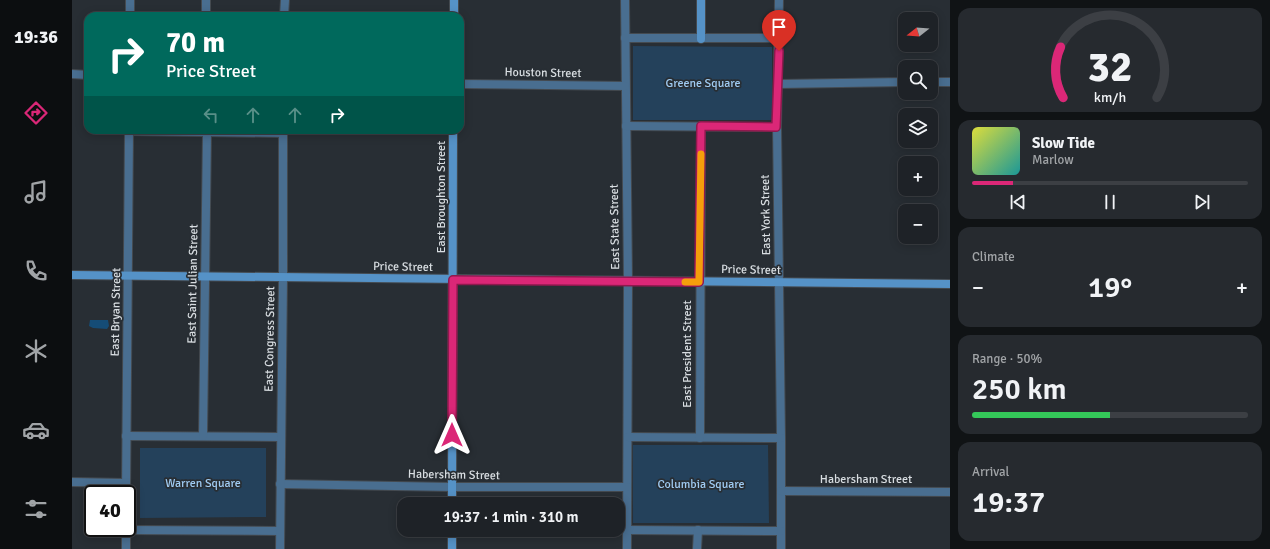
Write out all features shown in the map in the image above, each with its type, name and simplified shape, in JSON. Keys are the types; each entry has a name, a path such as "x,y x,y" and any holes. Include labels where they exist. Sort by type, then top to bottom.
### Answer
{"main road":[{"path":"454,0 454,12"},
{"path":"701,0 701,39"},
{"name":"East Broughton Street","path":"452,497 453,134"},
{"name":"Price Street","path":"72,275 950,284"},
{"path":"452,537 452,549"}],"street":[{"path":"130,0 130,12"},
{"path":"206,0 206,12"},
{"path":"284,12 285,0"},
{"name":"East State Street","path":"625,0 628,281 627,549"},
{"name":"East York Street","path":"779,0 776,127 781,438 781,549"},
{"path":"625,38 779,38"},
{"path":"72,74 84,75"},
{"path":"778,84 898,82"},
{"path":"938,82 950,82"},
{"name":"Houston Street","path":"464,84 625,86"},
{"path":"626,126 776,127"},
{"name":"East President Street","path":"700,438 699,282 701,126"},
{"name":"East Bryan Street","path":"126,483 129,276 129,134"},
{"name":"East Saint Julian Street","path":"203,436 207,134"},
{"name":"East Congress Street","path":"280,549 283,134"},
{"path":"126,436 280,437"},
{"path":"628,437 781,438"},
{"path":"72,482 126,483"},
{"name":"Habersham Street","path":"280,484 627,488"},
{"name":"Habersham Street","path":"781,491 950,492"},
{"path":"136,529 280,531"},
{"path":"627,530 781,531"},
{"path":"697,549 698,530"},
{"path":"126,537 126,549"}],"green space":[{"name":"Greene Square","path":"633,46 772,47 772,120 633,120"},
{"name":"Columbia Square","path":"633,445 768,445 769,523 633,523"},
{"name":"Warren Square","path":"140,448 266,448 266,517 140,518"}],"shaded area":[{"path":"90,320 108,320 109,326 107,329 93,328 89,326"}],"slow traffic":[{"path":"685,282 699,282 701,154"}],"route":[{"path":"452,435 453,280 699,282 701,126 776,127 779,51"}]}
